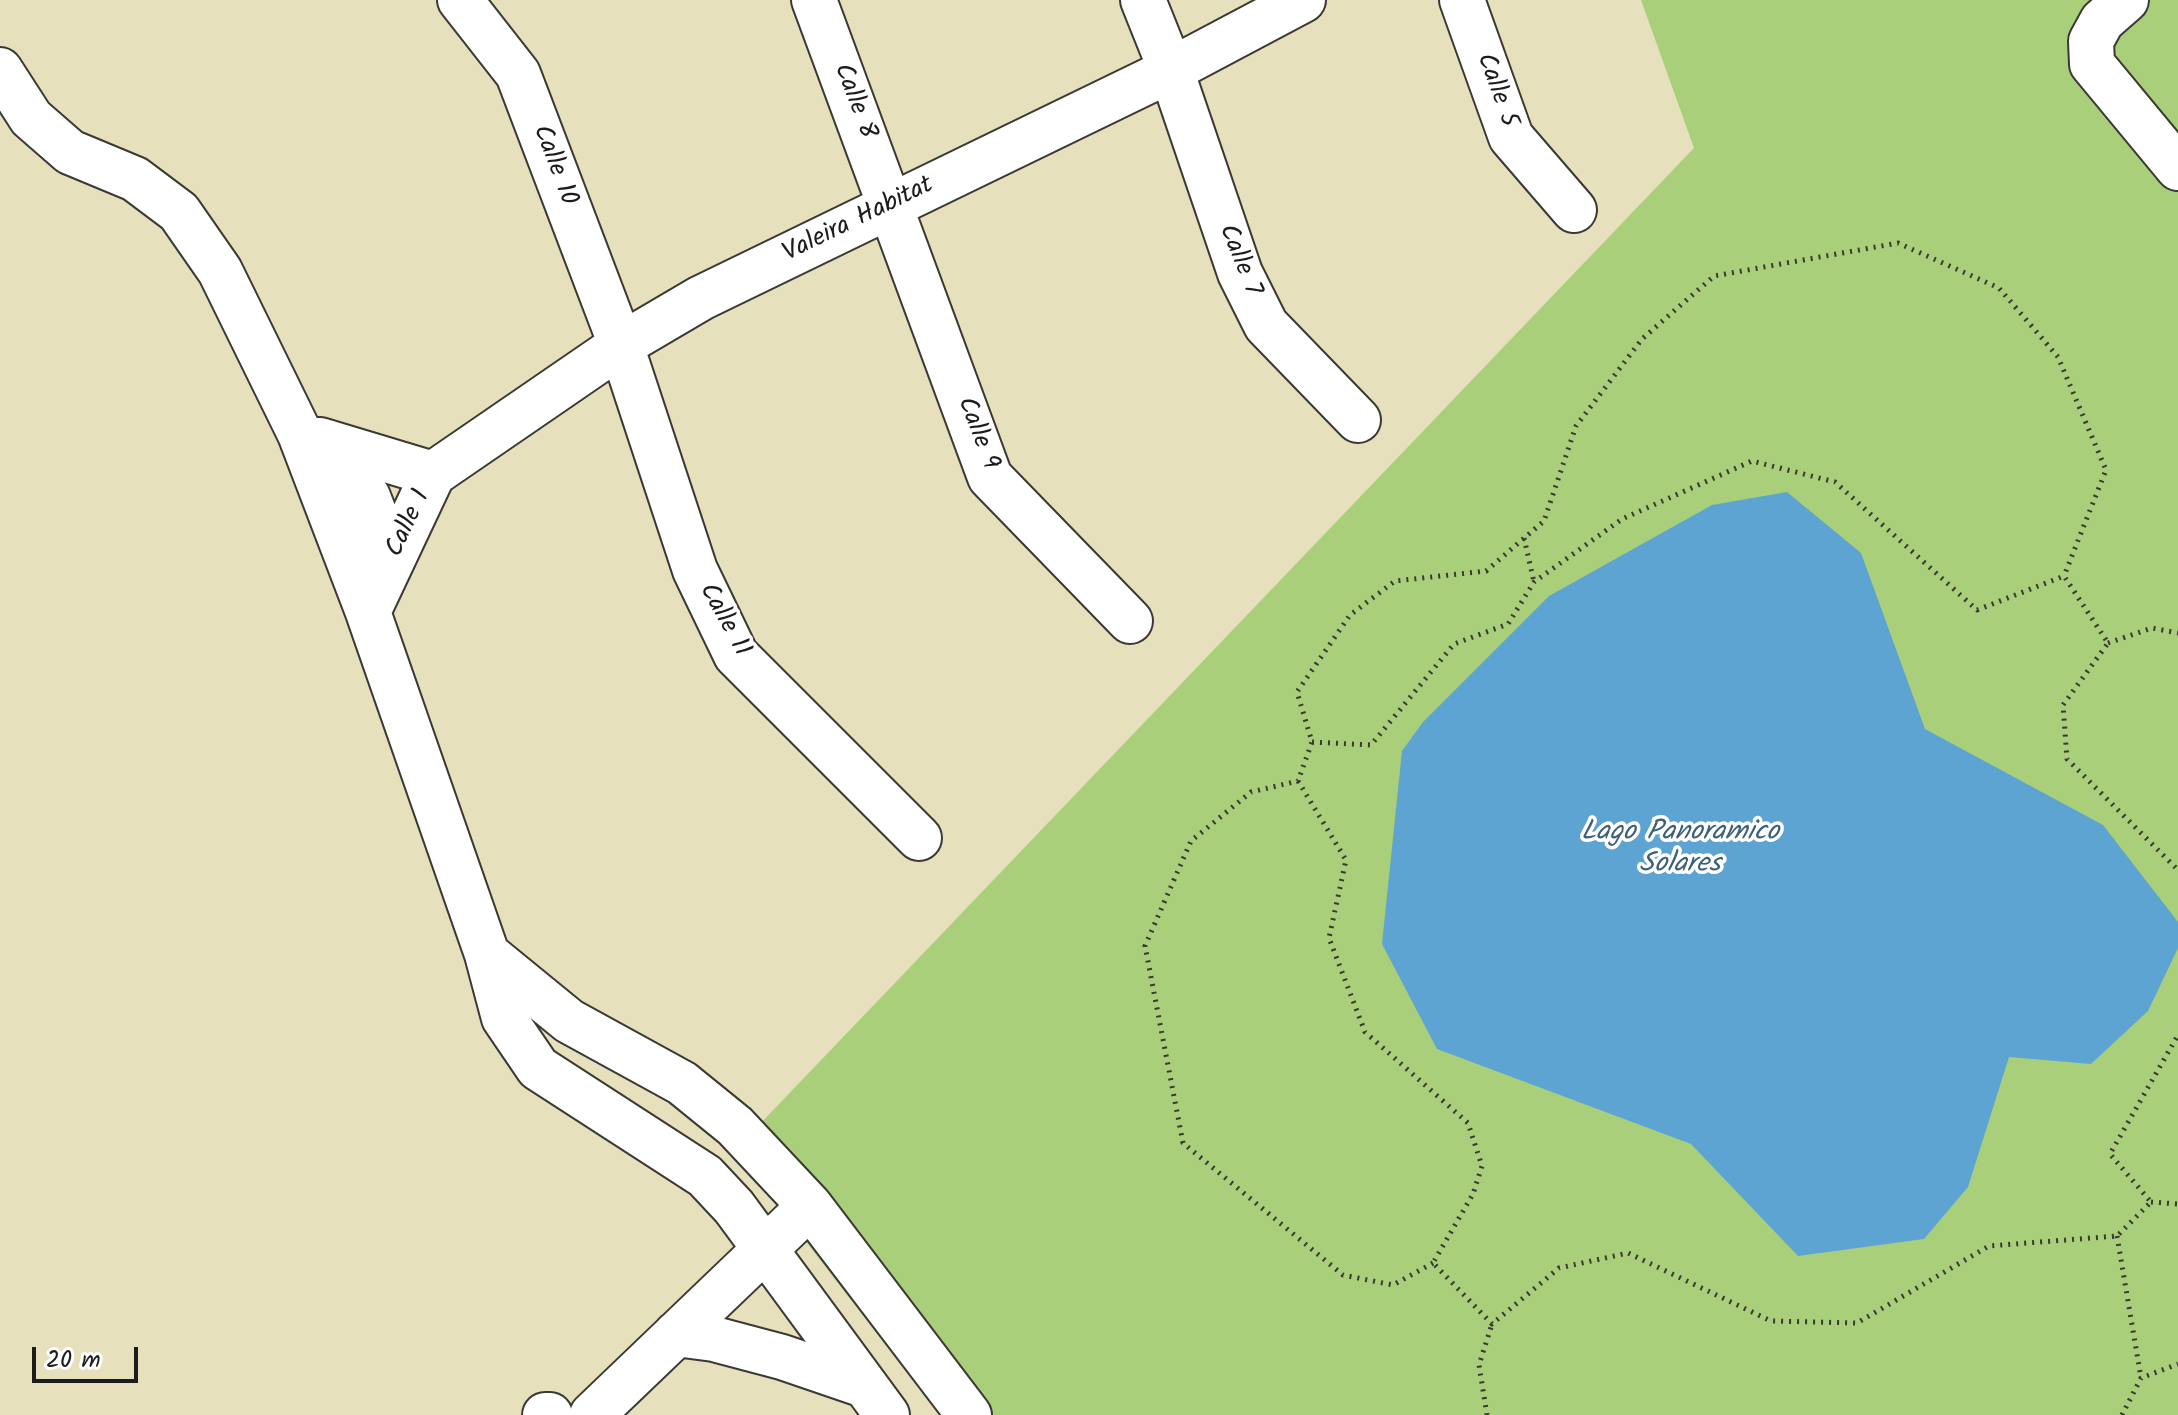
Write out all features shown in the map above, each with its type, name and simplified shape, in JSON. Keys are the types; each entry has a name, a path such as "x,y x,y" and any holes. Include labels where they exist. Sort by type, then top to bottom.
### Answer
{"street":[{"name":"Calle 10","path":"460,0 518,74 621,345"},
{"name":"Calle 8","path":"814,0 891,204"},
{"name":"Calle 7","path":"1143,0 1171,70 1240,273 1266,325 1358,420"},
{"name":"Valeira Habitat","path":"433,474 621,345 701,298 1171,70 1303,0"},
{"name":"Calle 5","path":"1462,0 1511,137 1574,210"},
{"path":"2126,0 2102,21 2091,41 2092,64 2178,168"},
{"path":"0,70 31,118 70,152 135,179 179,212 220,271 314,438 376,595 504,1018 538,1068 705,1176 734,1207 771,1263 875,1400"},
{"name":"Calle 9","path":"891,204 990,477 1130,621"},
{"name":"Calle 11","path":"621,345 695,570 736,655 919,838"},
{"name":"Calle 1","path":"314,438 433,474 376,595"},
{"path":"487,954 569,1021 682,1083 735,1126 817,1216 969,1415"},
{"path":"632,1415 695,1337 817,1216"},
{"path":"695,1337 782,1357 875,1400"},
{"path":"592,1415 695,1337"}],"path":[{"path":"1298,781 1312,742 1297,692 1350,615 1395,581 1486,571 1544,521 1576,426 1642,339 1714,276 1898,243 1999,288 2058,357 2106,470 2064,576 1977,610 1835,482 1752,461 1622,519 1534,582 1508,624 1454,644 1371,745 1312,742"},
{"path":"1524,538 1534,582"},
{"path":"2064,576 2108,643"},
{"path":"2178,633 2152,628 2108,643 2063,705 2067,759 2178,870"},
{"path":"1298,781 1346,860 1329,938 1365,1032 1468,1123 1482,1166 1473,1194 1433,1263 1393,1285 1343,1275 1183,1143 1145,946 1191,841 1251,792 1298,781"},
{"path":"2178,1035 2110,1154 2151,1202 2178,1204"},
{"path":"1487,1415 1479,1365 1492,1324 1559,1268 1628,1253 1771,1321 1857,1323 1989,1246 2117,1236 2151,1202"},
{"path":"2117,1236 2141,1378 2122,1415"},
{"path":"1433,1263 1492,1324"},
{"path":"2141,1378 2178,1364"}],"green space":[{"path":"1641,0 2178,0 2178,1415 940,1415 735,1150 1694,148"}],"water":[{"name":"Lago Panoramico Solares","path":"1787,492 1861,553 1925,729 2103,825 2178,922 2178,948 2148,1011 2091,1064 2009,1057 1968,1187 1924,1239 1798,1256 1691,1144 1437,1049 1382,944 1402,751 1423,722 1549,596 1712,505"}]}
